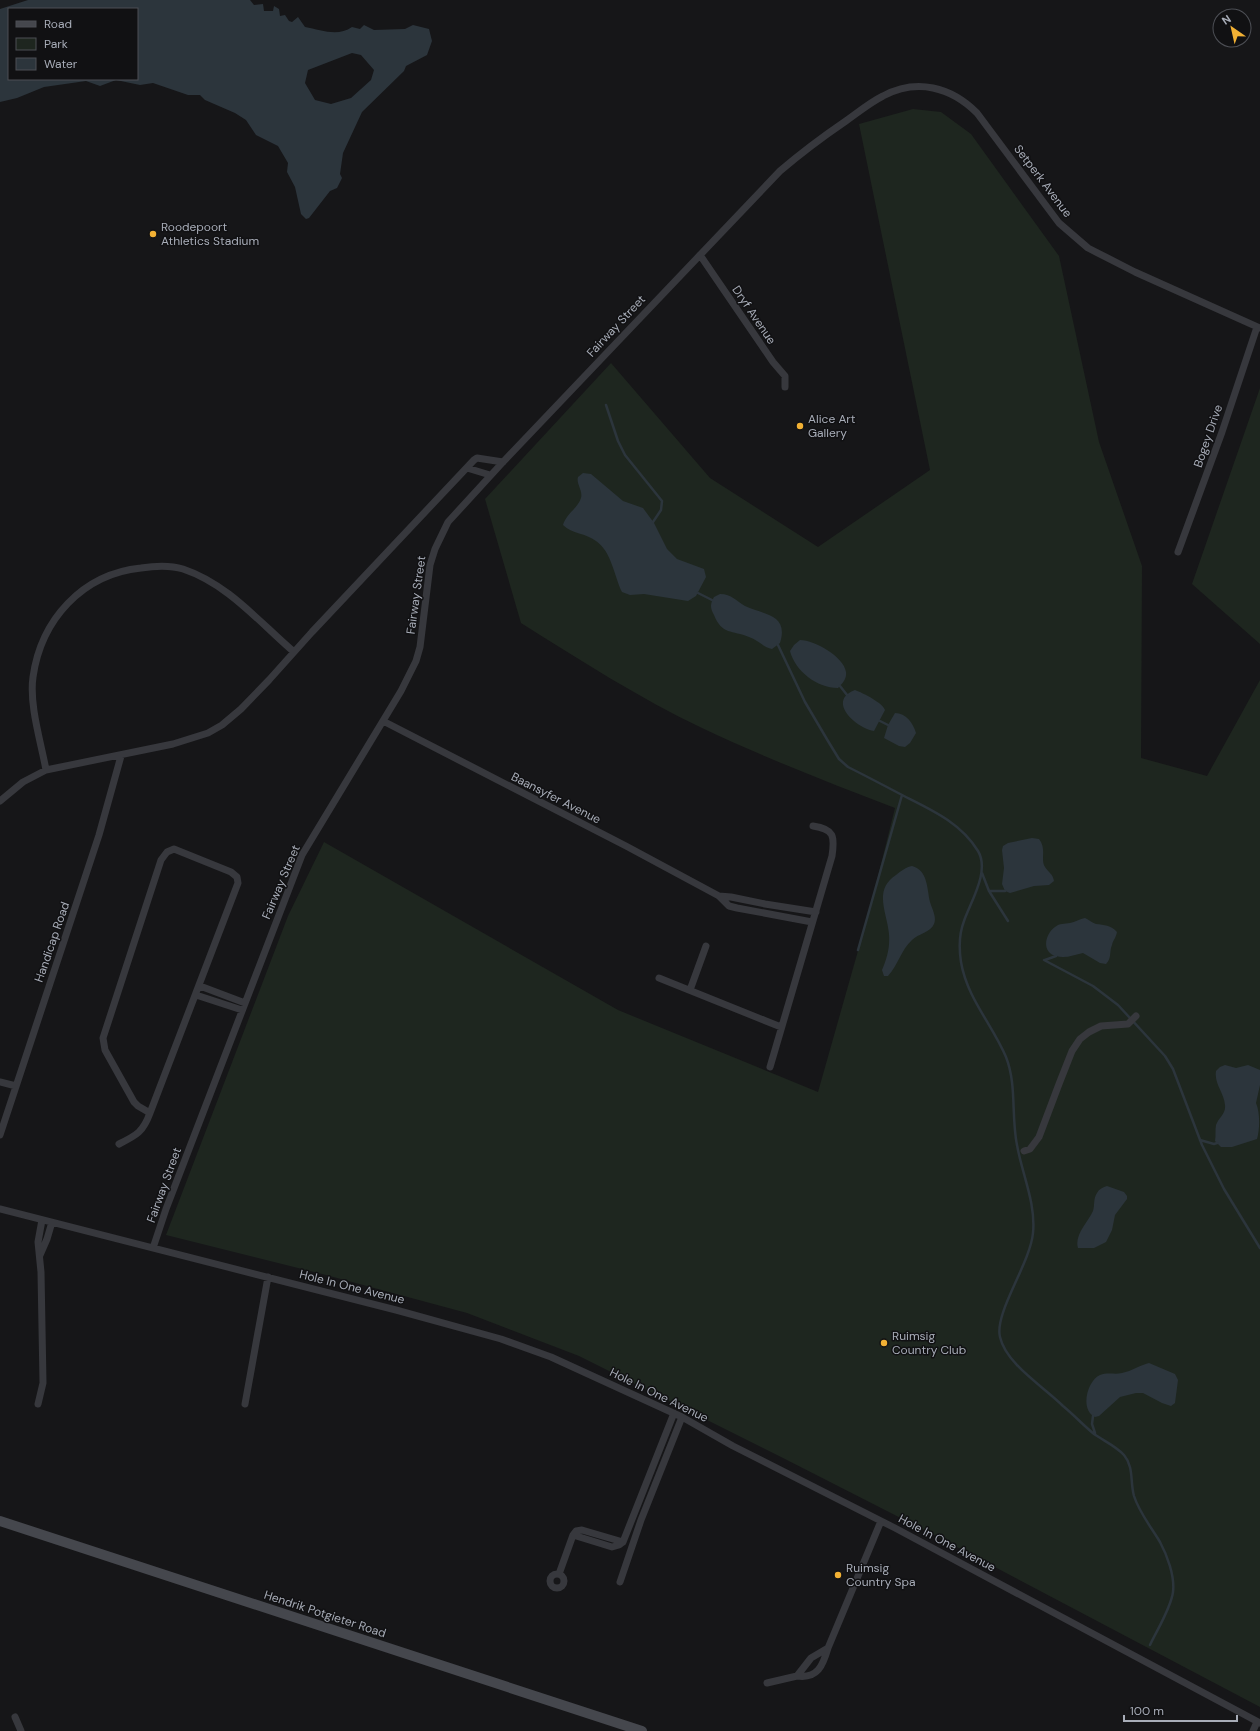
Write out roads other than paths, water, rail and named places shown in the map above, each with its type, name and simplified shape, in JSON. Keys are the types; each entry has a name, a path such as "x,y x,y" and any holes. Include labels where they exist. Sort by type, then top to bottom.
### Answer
{"main road":[{"name":"Hendrik Potgieter Road","path":"0,1521 642,1731"}],"street":[{"name":"Setperk Avenue","path":"904,88 915,86 950,92 970,105 986,122 1059,223 1088,248 1135,272 1259,328"},
{"name":"Fairway Street","path":"153,1248 166,1208 302,855 401,691 416,661 420,647 427,584 435,549 448,522 490,475 780,171 882,96 904,88"},
{"name":"Dryf Avenue","path":"700,255 773,362 785,376 785,387"},
{"name":"Bogey Drive","path":"1178,552 1259,328"},
{"path":"0,801 23,782 46,770 121,756 173,744 208,733 222,725 241,709 477,458 503,462"},
{"path":"467,468 490,475"},
{"path":"46,770 33,697 33,679 41,645 56,615 79,592 104,577 140,568 162,566 182,569 221,587 294,652"},
{"name":"Baansyfer Avenue","path":"383,721 720,896 816,912"},
{"name":"Handicap Road","path":"0,1135 99,835 121,756"},
{"path":"770,1067 832,856 833,845 830,832 826,828 813,826"},
{"path":"119,1144 138,1134 142,1130 150,1113 200,986 238,883 236,877 231,872 174,849 164,854 160,860 103,1038 105,1050 134,1102 150,1113"},
{"name":"Baansyfer Avenue","path":"720,896 729,906 763,914 812,922"},
{"path":"763,914 765,904"},
{"path":"690,990 706,946"},
{"path":"659,978 781,1027"},
{"path":"200,986 245,1003"},
{"path":"196,995 242,1010"},
{"path":"1024,1151 1030,1149 1039,1137 1072,1051 1080,1039 1088,1032 1101,1026 1128,1024 1136,1016"},
{"path":"0,1082 16,1086"},
{"name":"Hole In One Avenue","path":"0,1209 396,1310 501,1339 551,1357 682,1417 733,1446 881,1521 1258,1722"},
{"path":"38,1404 43,1383 40,1255 38,1242 42,1220"},
{"path":"40,1255 52,1222"},
{"path":"245,1404 268,1277"},
{"path":"559,1574 573,1535 612,1547 623,1542 674,1413"},
{"path":"620,1582 639,1526 682,1417"},
{"path":"767,1683 797,1676 806,1677 815,1673 824,1661 881,1521"},
{"path":"797,1676 811,1658 828,1648"},
{"path":"15,1717 22,1731"},
{"path":"1253,1731 1258,1722"}],"water":[{"path":"28,0 250,0 254,5 263,4 264,11 273,11 274,6 279,9 280,16 285,15 289,21 292,22 298,17 305,27 323,31 341,32 352,27 360,29 364,25 374,30 405,29 413,25 429,29 432,41 427,55 406,66 404,71 362,112 343,153 340,174 342,178 337,188 330,191 309,218 306,219 301,214 295,187 287,172 288,163 278,146 256,135 246,120 235,113 205,100 200,95 188,95 153,83 140,85 116,80 100,86 86,81 44,87 17,98 0,102 0,9","holes":["352,53 361,55 374,70 371,80 351,98 331,104 315,100 305,83 308,70"]},
{"path":"583,473 591,474 623,501 643,508 654,523 667,549 677,559 704,569 706,577 696,596 688,601 644,594 630,595 622,592 606,551 592,538 571,530 563,525 581,498 578,477"},
{"path":"720,594 731,596 745,606 767,614 778,621 781,626 782,633 780,643 772,649 752,638 728,631 720,626 713,613 711,604 714,597"},
{"path":"800,640 813,643 828,650 835,655 844,666 846,677 838,688 815,682 797,665 790,651"},
{"path":"855,690 877,701 885,710 874,731 859,725 847,714 843,701 847,695"},
{"path":"895,713 899,713 906,717 916,733 910,743 905,747 899,746 884,738 888,725"},
{"path":"1032,838 1039,839 1043,846 1043,861 1054,881 1049,885 1034,886 1010,893 1005,891 1002,884 1004,868 1003,846 1008,843"},
{"path":"912,866 921,871 924,876 935,921 930,929 908,944 888,976 884,976 882,970 888,953 889,934 884,910 883,894 889,881 906,868"},
{"path":"1085,918 1095,923 1110,927 1117,932 1111,948 1109,959 1106,964 1100,963 1083,953 1063,957 1056,956 1051,954 1046,947 1047,938 1055,927 1060,924 1072,923"},
{"path":"1225,1065 1236,1068 1248,1065 1260,1070 1260,1085 1256,1103 1259,1121 1257,1139 1232,1147 1221,1147 1215,1141 1216,1125 1225,1108 1224,1100 1216,1080 1216,1071"},
{"path":"1107,1186 1124,1192 1127,1199 1115,1215 1112,1230 1106,1242 1094,1248 1078,1248 1078,1238 1093,1211 1096,1195 1100,1189"},
{"path":"1149,1363 1175,1374 1178,1380 1175,1403 1171,1406 1143,1393 1136,1393 1120,1397 1099,1416 1095,1417 1090,1413 1086,1402 1087,1395 1089,1388 1096,1378 1103,1374 1119,1374"}],"waterway":[{"path":"606,405 618,441 625,455 662,501 661,510 653,522"},
{"path":"698,593 712,600"},
{"path":"778,645 805,702 839,759 848,767 945,818 971,841 978,851 981,859 981,877 964,921 960,936 961,962 964,975 974,999 1006,1057 1012,1078 1015,1134 1019,1156 1031,1200 1033,1222 1033,1233 1026,1259 1002,1315 1000,1337 1004,1347 1018,1366 1094,1434 1121,1452 1129,1464 1136,1502 1163,1547 1173,1579 1173,1592 1170,1605 1150,1645"},
{"path":"840,686 847,695"},
{"path":"880,721 888,725"},
{"path":"858,950 902,795"},
{"path":"982,873 989,891 1008,921"},
{"path":"989,891 1005,891"},
{"path":"1045,960 1056,956"},
{"path":"1044,960 1093,986 1118,1005 1165,1056 1173,1069 1202,1145 1224,1189 1260,1248"},
{"path":"1200,1140 1214,1144 1217,1143"},
{"path":"1093,1416 1092,1424 1095,1433"}],"place":[{"name":"Roodepoort Athletics Stadium","path":"153,234"},
{"name":"Alice Art Gallery","path":"800,426"},
{"name":"Ruimsig Country Club","path":"884,1343"},
{"name":"Ruimsig Country Spa","path":"838,1575"}]}
